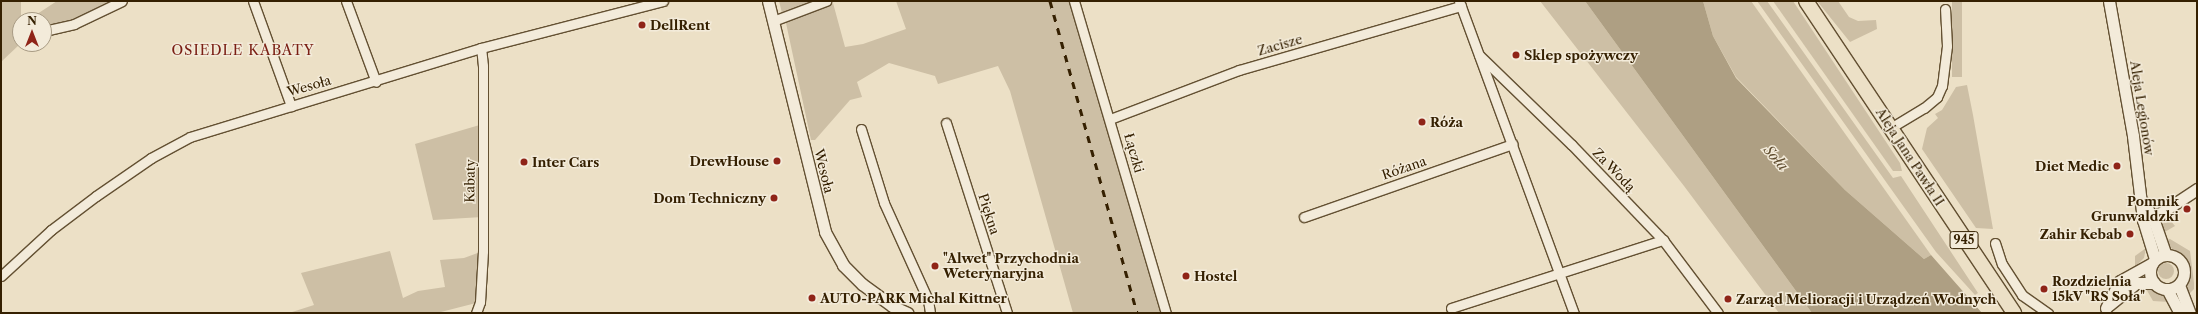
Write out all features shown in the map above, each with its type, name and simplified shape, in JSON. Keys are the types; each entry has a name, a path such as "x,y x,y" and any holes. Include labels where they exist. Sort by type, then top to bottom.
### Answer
{"main road":[{"name":"Aleja Jana Pawła II","path":"1806,1 1892,126 1958,232 2014,313"}],"street":[{"path":"52,29 74,24 122,1"},
{"path":"253,1 290,106"},
{"path":"346,1 376,82"},
{"name":"Wesoła","path":"1,276 51,230 151,158 190,137 290,106 376,82 481,48 663,1"},
{"name":"Wesoła","path":"768,1 816,199 828,238 843,265 862,284 892,306 908,313"},
{"path":"773,21 826,1"},
{"name":"Łączki","path":"1074,1 1166,313"},
{"name":"Aleja Legionów","path":"2109,1 2142,200 2143,220 2154,261"},
{"name":"Aleja Legionów","path":"2113,21 2115,1"},
{"path":"1460,4 1513,144 1574,313"},
{"name":"Zacisze","path":"1110,119 1239,70 1460,4"},
{"path":"1892,126 1924,108 1937,97 1942,86 1946,46 1945,9"},
{"name":"Kabaty","path":"476,313 480,302 483,251 483,86 481,48"},
{"name":"Za Wodą","path":"1479,55 1572,145 1663,240 1718,313"},
{"name":"Piękna","path":"946,123 1007,313"},
{"path":"861,129 884,203 928,300 930,313"},
{"name":"Różana","path":"1304,218 1513,144"},
{"path":"2152,218 2197,189"},
{"name":"Aleja Legionów","path":"2142,200 2152,218 2166,255"},
{"path":"1451,308 1663,240"},
{"path":"1995,242 2002,264 2022,295 2048,313"},
{"path":"2104,311 2120,282 2154,261 2166,255 2172,255 2182,263 2184,274 2179,285 2190,313"},
{"path":"2154,261 2150,275 2154,283"},
{"path":"2104,311 2136,283 2154,283 2167,289 2180,313"},
{"path":"2167,289 2179,285"}],"shaded area":[{"path":"1,1 21,1 21,12 12,12 12,52 1,62"},
{"path":"57,1 122,1 52,28 52,12 40,12"},
{"path":"779,1 826,1 783,17"},
{"path":"896,1 1075,1 1165,313 1073,313 1010,91 998,66 938,84 935,76 889,63 857,82 862,97 850,100 815,140 811,140 786,23 790,19 833,3 845,47 863,44 906,29"},
{"path":"1540,1 1585,1 1812,313 1779,313 1684,186"},
{"path":"1703,1 1751,1 1931,255 1924,259 1845,190 1736,77 1713,36"},
{"path":"1757,1 1767,1 1893,178 1901,176 1978,293 1975,295 1936,252"},
{"path":"1773,1 1793,1 1900,163 1902,171 1893,171"},
{"path":"1817,1 1838,1 1849,17 1858,21 1876,20 1877,29 1850,42"},
{"path":"1952,1 1962,1 1962,77 1952,77"},
{"path":"1967,85 1993,229 1976,228 1922,149 1927,128 1938,118 1935,114 1942,110 1956,87"},
{"path":"483,124 482,217 433,220 415,144"},
{"path":"2189,201 2171,213 2169,219 2175,226 2163,233 2163,224 2169,212"},
{"path":"2170,239 2190,251 2194,289 2187,296 2188,263 2185,257 2172,249 2166,240"},
{"path":"2146,248 2144,258 2135,267 2135,256"},
{"path":"390,251 403,298 418,291 445,287 440,260 464,258 483,251 480,302 437,313 289,313 314,305 301,273"},
{"path":"2166,263 2173,268 2174,271 2169,278 2166,279 2159,274 2158,271 2163,264"},
{"path":"2145,287 2159,292 2169,302 2153,301"}],"water":[{"name":"Soła","path":"1585,1 1703,1 1713,36 1736,78 1845,190 1924,259 1931,255 1982,313 1812,313"}],"railway":[{"path":"1050,1 1137,313"}],"place":[{"name":"DellRent","path":"642,25"},
{"name":"Sklep spożywczy","path":"1516,55"},
{"name":"Róża","path":"1422,122"},
{"name":"DrewHouse","path":"777,161"},
{"name":"Inter Cars","path":"524,162"},
{"name":"Diet Medic","path":"2117,166"},
{"name":"Dom Techniczny","path":"774,198"},
{"name":"Pomnik Grunwaldzki","path":"2187,209"},
{"name":"Zahir Kebab","path":"2130,234"},
{"name":"\"Alwet\" Przychodnia Weterynaryjna","path":"935,266"},
{"name":"Hostel","path":"1186,276"},
{"name":"Rozdzielnia 15kV \"RS Soła\"","path":"2044,289"},
{"name":"AUTO-PARK Michal Kittner","path":"812,298"},
{"name":"Zarząd Melioracji i Urządzeń Wodnych","path":"1728,299"}],"district":[{"name":"OSIEDLE KABATY","path":"243,50"}]}
